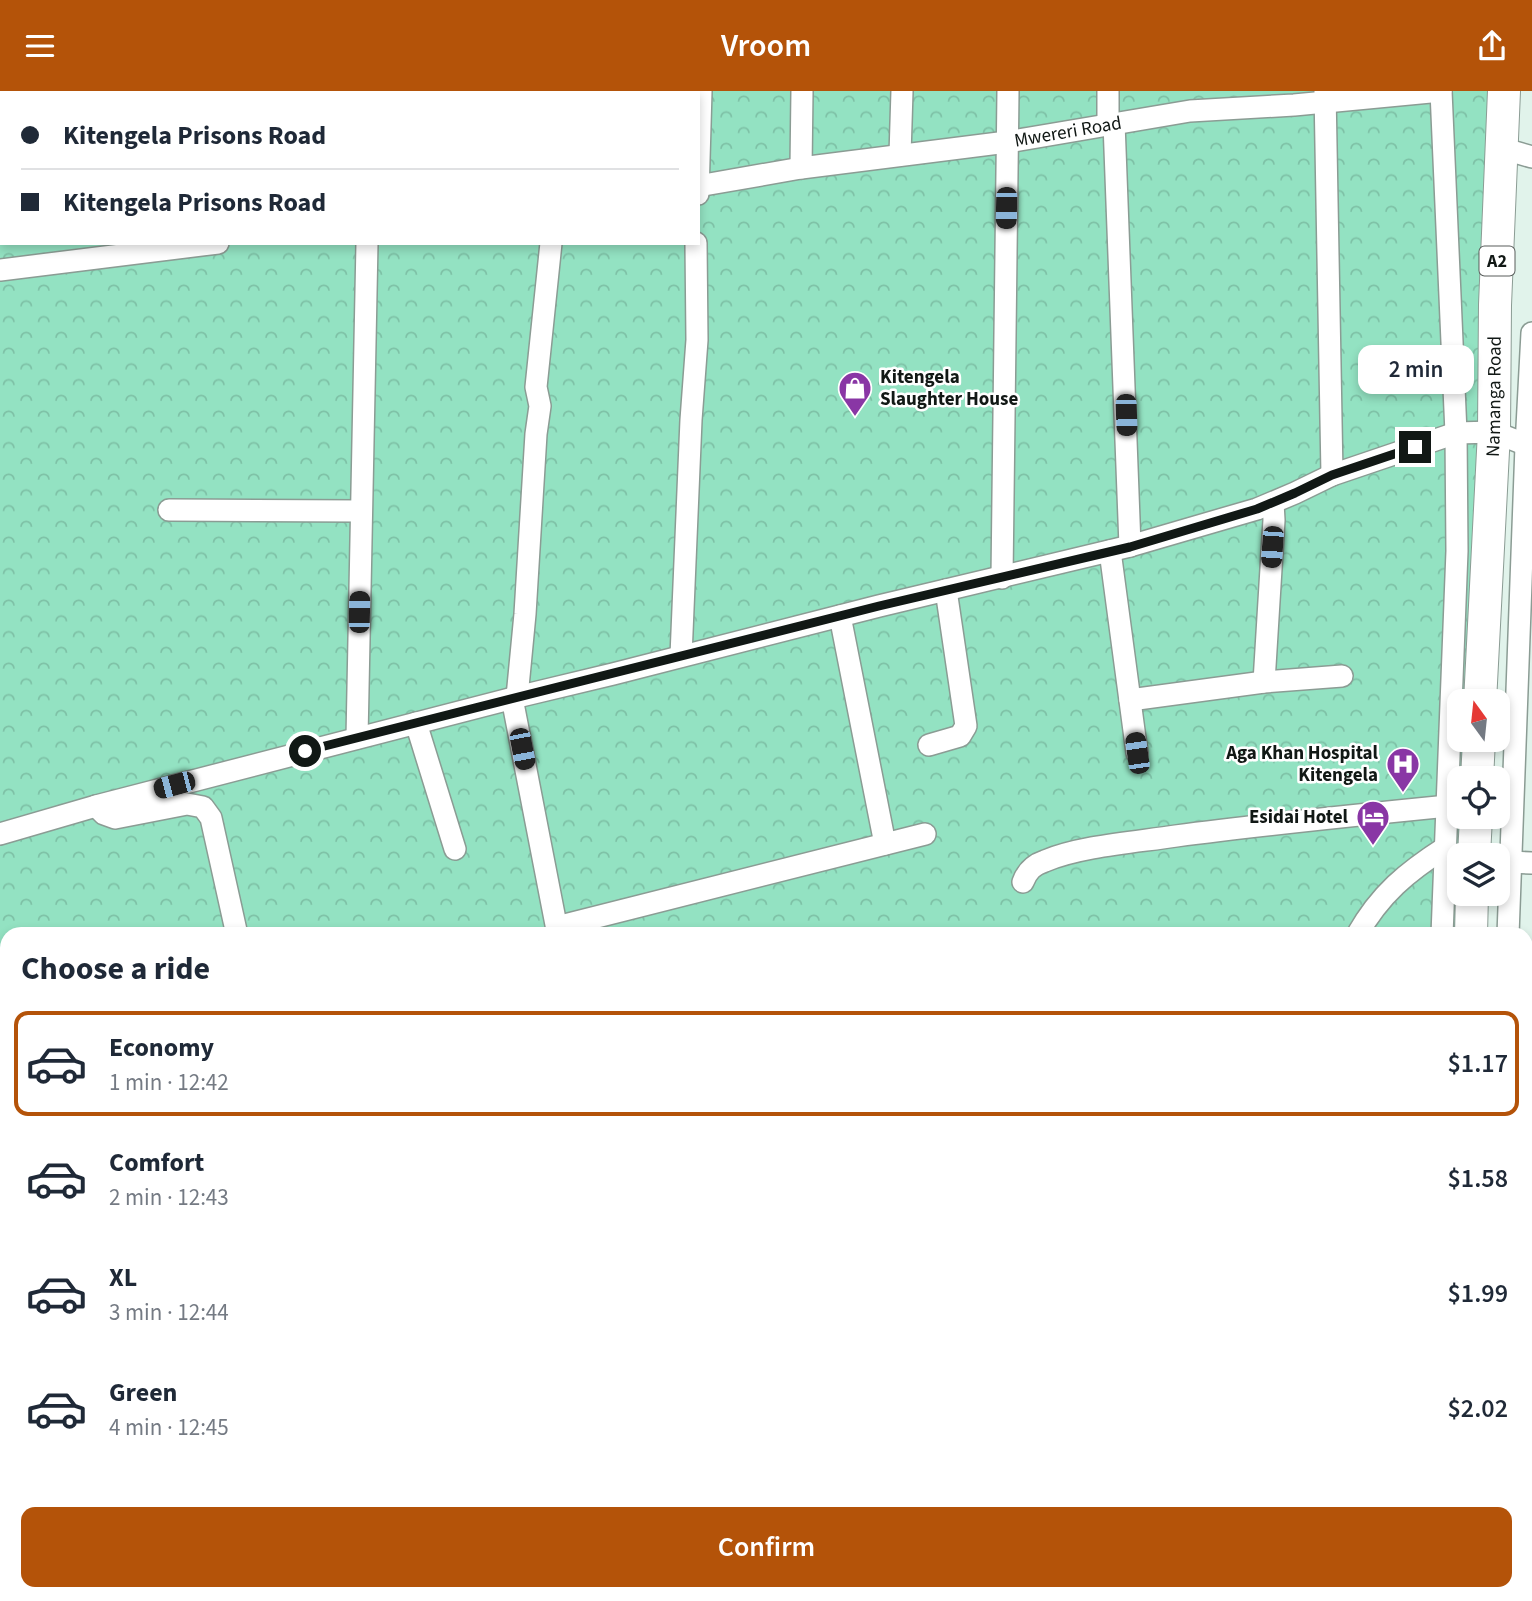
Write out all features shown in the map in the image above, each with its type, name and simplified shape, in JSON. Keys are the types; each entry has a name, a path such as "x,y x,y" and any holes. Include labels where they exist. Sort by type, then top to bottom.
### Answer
{"highway":[{"name":"Namanga Road","path":"1481,689 1494,432 1495,305 1504,91"},
{"path":"1471,927 1472,906"}],"street":[{"path":"700,138 701,91"},
{"path":"801,168 802,91"},
{"path":"900,155 902,91"},
{"path":"1002,577 1008,91"},
{"path":"1108,91 1111,124 1120,549 1130,700 1137,753"},
{"path":"1441,91 1456,433 1461,766"},
{"name":"Mwereri Road","path":"700,186 801,168 1007,142 1111,124 1190,101 1441,91"},
{"path":"1325,97 1332,475"},
{"path":"1501,148 1532,157"},
{"path":"0,270 202,245"},
{"path":"357,738 367,245"},
{"path":"551,245 536,387 540,406 525,614 514,697 556,927"},
{"path":"681,656 697,340 696,245"},
{"path":"1532,333 1523,770 1510,862 1532,863"},
{"path":"0,834 96,806 514,697 1120,549 1273,503 1332,475 1456,433 1494,432 1529,446"},
{"path":"1264,682 1273,503"},
{"path":"169,510 361,511"},
{"path":"929,745 960,736 965,726 946,590"},
{"path":"840,617 885,844"},
{"path":"1130,700 1264,682 1342,676"},
{"path":"416,723 455,849"},
{"path":"96,806 104,814 115,818 187,804 203,807 211,818 235,927"},
{"path":"1023,882 1026,873 1043,861 1131,843 1293,821 1447,813"},
{"path":"572,927 925,834"},
{"path":"1361,927 1370,911 1391,887 1417,865 1447,855"},
{"path":"1443,927 1448,906"},
{"path":"1508,927 1509,906"}],"green space":[{"path":"700,91 1504,91 1481,689 1447,689 1447,753 1477,753 1477,766 1447,766 1447,829 1470,829 1465,843 1447,843 1447,906 1463,906 1468,927 0,927 0,245 700,245"}],"place":[{"name":"Kitengela Slaughter House","path":"855,418"},
{"name":"Aga Khan Hospital Kitengela","path":"1403,794"},
{"name":"Esidai Hotel","path":"1373,847"}],"route":[{"path":"305,751 879,606 1130,547 1257,509 1332,475 1415,447"}]}
